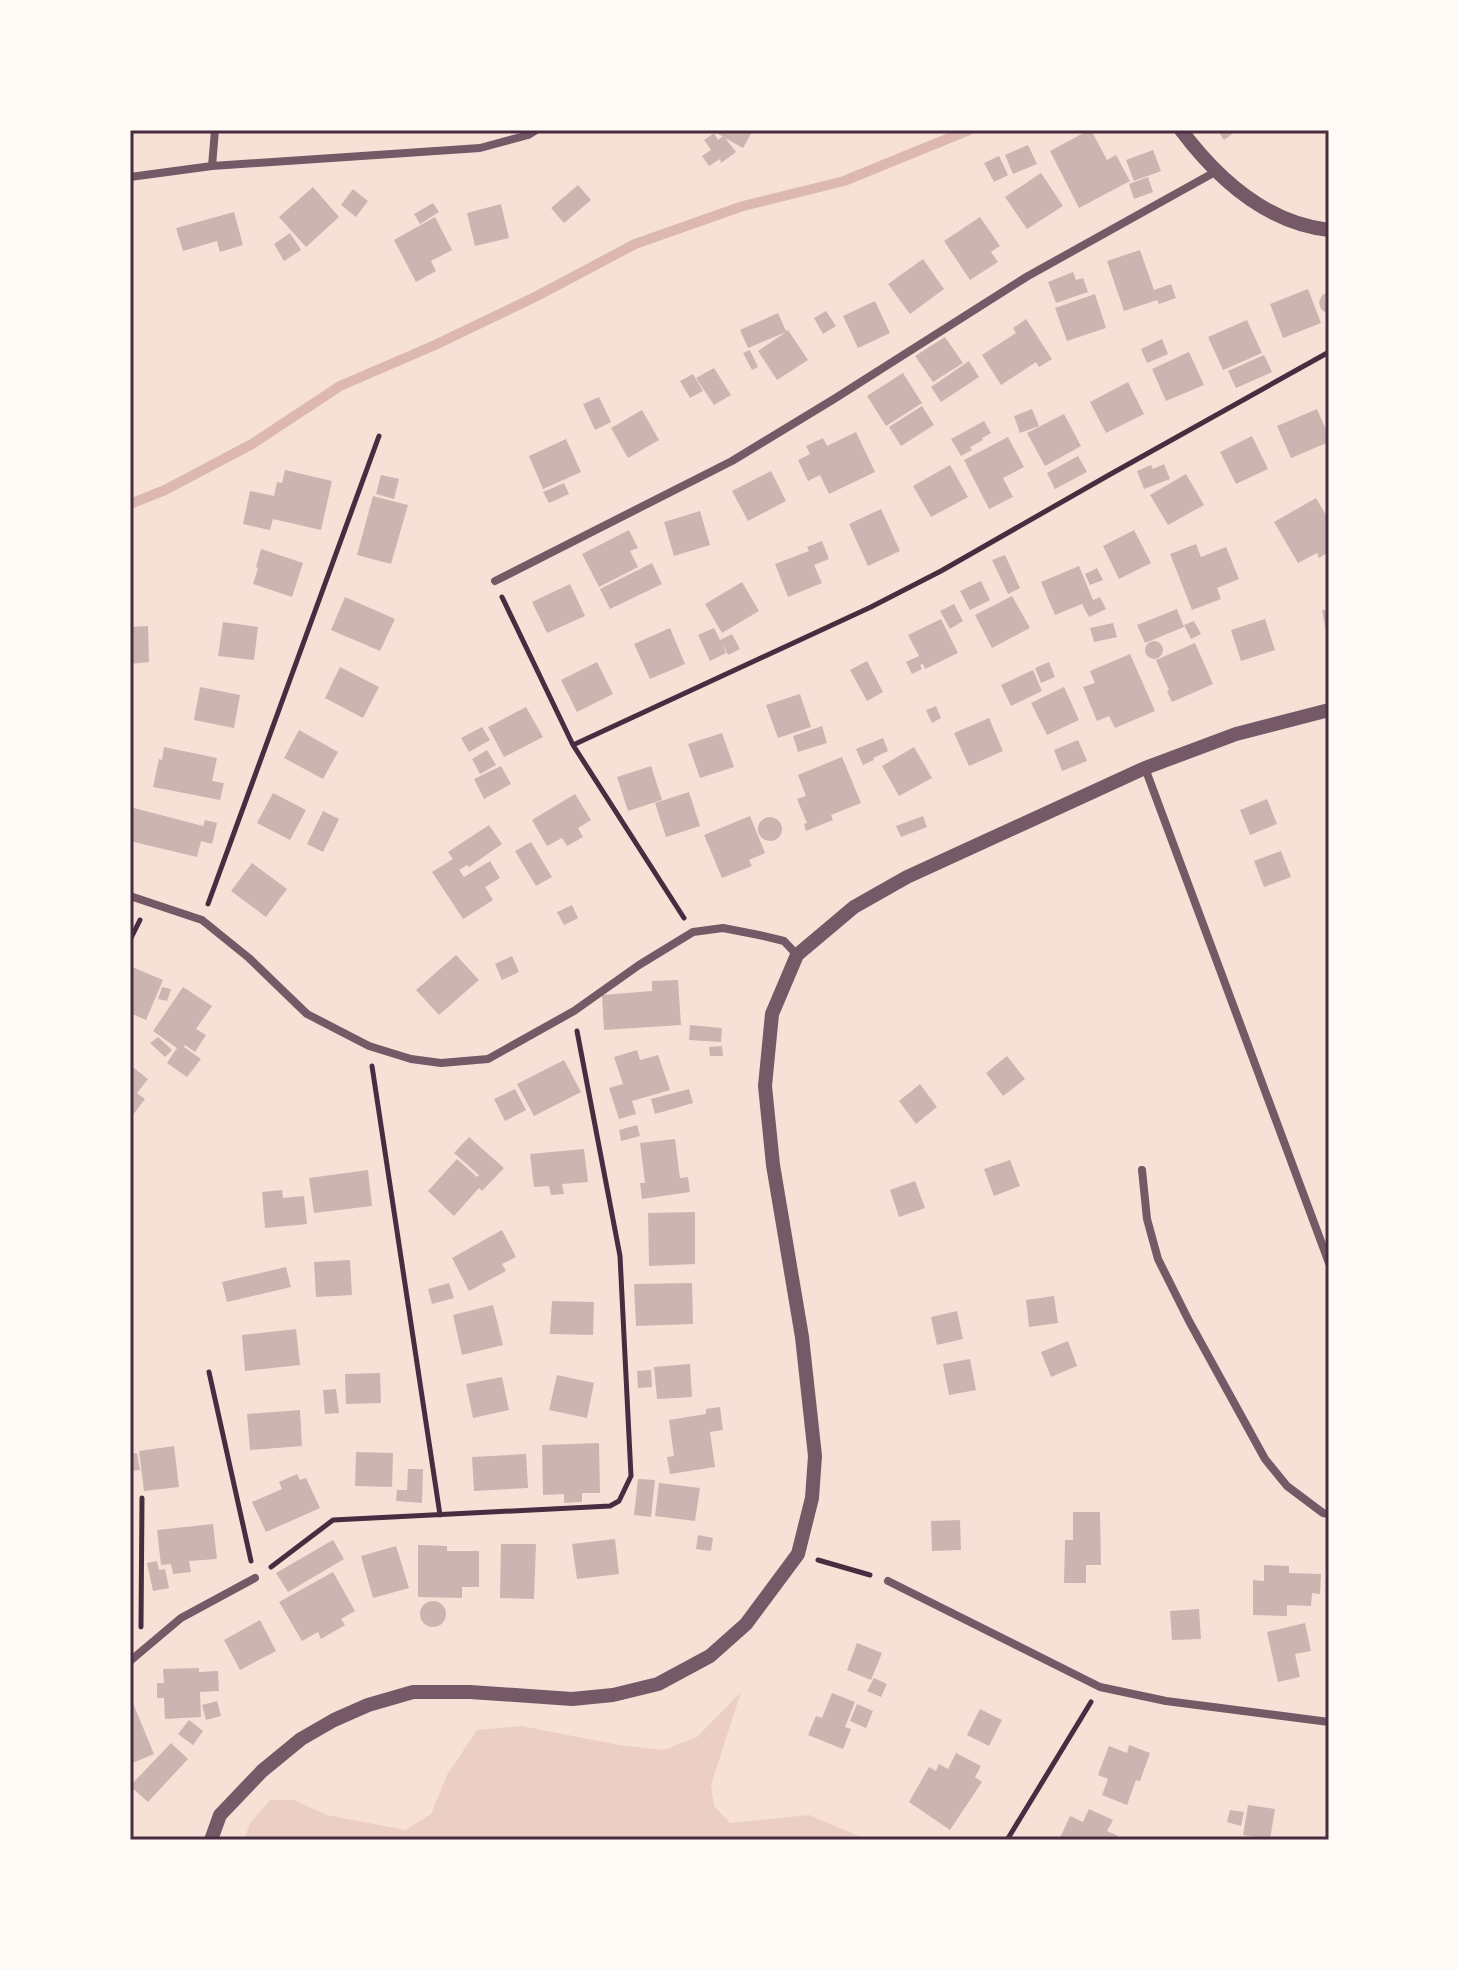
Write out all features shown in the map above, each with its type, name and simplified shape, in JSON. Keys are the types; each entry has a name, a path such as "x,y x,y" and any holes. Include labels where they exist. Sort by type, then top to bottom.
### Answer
{"street":[{"path":"212,166 215,130"},
{"path":"130,177 212,166 480,148 536,130"},
{"path":"1181,130 1215,172 1248,198 1283,218 1329,230"},
{"path":"495,581 732,461 1028,276 1215,172"},
{"path":"211,1840 220,1815 262,1771 301,1739 368,1705 413,1692 470,1692 572,1699 613,1695 658,1684 710,1656 746,1624 798,1554 812,1498 815,1456 802,1337 773,1165 765,1086 772,1014 797,955 854,907 907,877 1145,768 1236,734 1329,710"},
{"path":"1145,768 1329,1263"},
{"path":"130,896 202,920 249,958 307,1014 369,1046 411,1059 441,1063 488,1059 574,1011 693,932 723,928 759,935 784,941 797,955"},
{"path":"1142,1170 1147,1219 1158,1259 1189,1321 1265,1459 1287,1486 1323,1513 1329,1514"},
{"path":"130,1661 181,1618 255,1578"},
{"path":"888,1581 1100,1687 1166,1701 1329,1722"}],"path":[{"path":"573,745 927,578 1329,352"},
{"path":"202,920 379,436"},
{"path":"495,581 573,745 693,932"},
{"path":"209,1372 255,1578 333,1520 610,1506 619,1501 631,1476 620,1256 574,1011"},
{"path":"369,1046 440,1516"},
{"path":"141,1652 142,1498"},
{"path":"798,1554 888,1581"},
{"path":"1007,1840 1100,1687"}],"shaded area":[{"path":"741,1692 711,1785 714,1806 730,1823 809,1815 868,1840 244,1840 250,1823 270,1800 294,1800 327,1815 405,1830 431,1814 447,1775 477,1730 522,1726 619,1745 664,1750 697,1737"}],"building":[{"path":"712,130 753,130 743,148"},
{"path":"1089,130 1107,160 1116,155 1130,181 1079,208 1050,151"},
{"path":"1217,130 1233,130 1235,132 1224,140"},
{"path":"714,133 718,140 725,138 736,152 721,163 720,159 709,166 702,156 711,150 704,140"},
{"path":"1028,145 1037,164 1013,174 1005,155"},
{"path":"1153,150 1161,171 1134,181 1126,160"},
{"path":"999,156 1008,175 994,182 984,163"},
{"path":"1041,173 1063,206 1027,229 1005,197"},
{"path":"1148,177 1153,192 1134,199 1129,184"},
{"path":"578,185 591,200 564,223 551,208"},
{"path":"313,187 339,217 306,247 279,217"},
{"path":"353,189 368,201 356,217 341,205"},
{"path":"433,203 439,212 420,224 414,214"},
{"path":"501,204 509,238 475,246 467,213"},
{"path":"234,212 243,245 220,252 217,241 183,251 176,228"},
{"path":"435,217 452,250 431,261 436,271 416,282 394,240"},
{"path":"980,217 1000,246 991,252 998,262 970,280 944,241"},
{"path":"290,233 301,250 284,261 274,244"},
{"path":"1140,250 1154,290 1171,284 1176,298 1159,304 1157,300 1124,311 1107,261"},
{"path":"923,259 944,289 910,314 888,284"},
{"path":"1073,272 1076,280 1083,278 1088,292 1056,303 1048,282"},
{"path":"1308,289 1321,323 1283,338 1270,304"},
{"path":"1329,292 1329,315 1321,309 1319,302 1322,295"},
{"path":"1095,294 1106,328 1067,341 1055,308"},
{"path":"875,301 890,333 858,348 843,316"},
{"path":"826,311 836,326 823,334 814,318"},
{"path":"778,313 786,331 808,360 777,380 758,351 786,332 748,348 740,330"},
{"path":"1026,319 1052,359 1039,367 1036,362 1001,385 982,355 1016,333 1013,328"},
{"path":"1247,320 1262,353 1223,370 1208,337"},
{"path":"945,337 963,363 933,382 915,356"},
{"path":"1162,339 1168,354 1147,363 1141,349"},
{"path":"750,350 758,367 752,370 743,353"},
{"path":"1189,352 1204,385 1166,401 1152,369"},
{"path":"1264,355 1272,372 1236,388 1228,371"},
{"path":"969,361 979,377 941,402 931,387"},
{"path":"714,368 731,395 714,405 696,378"},
{"path":"903,373 922,403 886,426 867,396"},
{"path":"693,374 703,391 690,398 680,381"},
{"path":"1128,382 1144,414 1106,433 1090,402"},
{"path":"599,397 611,422 595,430 583,404"},
{"path":"922,406 934,425 901,446 889,427"},
{"path":"1032,409 1039,426 1020,433 1014,416"},
{"path":"1317,409 1329,442 1291,458 1277,426"},
{"path":"642,410 659,440 628,458 611,428"},
{"path":"1064,414 1081,446 1045,466 1027,433"},
{"path":"984,421 991,433 961,456 951,439"},
{"path":"856,432 875,472 829,494 820,475 808,481 798,460 810,454 806,446 823,438 827,446"},
{"path":"1252,436 1268,469 1236,484 1220,452"},
{"path":"1008,437 1024,467 1003,478 1013,497 989,509 964,460"},
{"path":"566,439 581,472 543,489 529,456"},
{"path":"1078,456 1087,472 1055,489 1047,473"},
{"path":"1164,464 1170,479 1144,489 1137,471"},
{"path":"950,465 968,497 931,517 913,486"},
{"path":"285,470 332,481 321,530 273,519 270,530 243,524 250,491 274,496 277,482 282,483"},
{"path":"771,471 786,501 748,521 732,491"},
{"path":"1186,474 1204,505 1168,525 1150,495"},
{"path":"381,475 399,479 394,499 376,494"},
{"path":"564,483 569,494 549,503 543,492"},
{"path":"373,496 408,505 391,564 357,555"},
{"path":"1316,498 1329,520 1329,552 1319,558 1317,553 1298,563 1274,522"},
{"path":"881,509 900,551 868,566 849,524"},
{"path":"700,511 710,545 674,556 664,522"},
{"path":"629,530 638,548 630,551 638,567 599,587 582,554"},
{"path":"1134,530 1151,563 1119,579 1103,546"},
{"path":"822,541 829,559 814,565 822,583 788,597 775,564 809,551 807,547"},
{"path":"1196,544 1201,557 1226,547 1239,579 1217,588 1221,599 1192,610 1170,554"},
{"path":"261,549 303,563 292,597 253,584"},
{"path":"1005,555 1020,588 1008,594 992,560"},
{"path":"652,563 662,584 610,609 600,589"},
{"path":"1079,566 1093,600 1100,597 1106,609 1089,617 1082,604 1055,615 1041,582"},
{"path":"1097,568 1103,580 1090,585 1085,574"},
{"path":"981,581 990,600 970,610 960,591"},
{"path":"742,582 759,611 722,633 705,604"},
{"path":"570,584 585,616 547,633 532,602"},
{"path":"1012,596 1030,628 992,648 975,615"},
{"path":"345,597 395,619 380,651 331,630"},
{"path":"954,604 963,621 950,629 940,611"},
{"path":"1177,609 1184,627 1145,643 1137,625"},
{"path":"1329,609 1329,632 1326,632 1322,610"},
{"path":"941,619 958,653 925,669 923,664 920,665 922,669 912,674 906,662 919,656 908,635"},
{"path":"1265,619 1275,650 1241,661 1231,630"},
{"path":"1194,621 1201,634 1191,639 1184,625"},
{"path":"223,622 258,627 254,660 218,656"},
{"path":"1113,623 1117,637 1094,642 1090,628"},
{"path":"148,626 149,662 130,664 130,627"},
{"path":"670,628 685,664 650,679 634,644"},
{"path":"714,628 720,640 732,634 740,649 728,655 723,644 726,653 710,661 698,635"},
{"path":"1154,641 1163,650 1154,659 1145,650"},
{"path":"1195,643 1213,684 1172,702 1156,660"},
{"path":"1130,654 1155,711 1115,728 1109,716 1097,721 1083,687 1095,683 1090,671"},
{"path":"867,661 883,692 867,701 850,670"},
{"path":"597,662 613,694 577,712 561,680"},
{"path":"1049,662 1055,677 1041,683 1035,668"},
{"path":"340,667 379,687 363,718 325,698"},
{"path":"1033,670 1042,691 1011,706 1001,685"},
{"path":"200,687 240,695 234,728 194,720"},
{"path":"1064,687 1079,720 1047,735 1031,703"},
{"path":"800,694 811,727 778,738 766,705"},
{"path":"936,706 941,718 932,723 926,710"},
{"path":"526,707 543,737 504,757 488,727"},
{"path":"989,718 1003,751 969,766 954,733"},
{"path":"822,726 827,743 798,752 793,736"},
{"path":"482,727 490,740 469,752 461,738"},
{"path":"299,730 338,752 323,779 284,758"},
{"path":"722,733 734,767 700,778 688,744"},
{"path":"883,738 888,751 863,765 856,749"},
{"path":"1078,740 1087,761 1062,771 1054,750"},
{"path":"164,747 217,758 212,781 224,783 220,800 153,787"},
{"path":"914,747 932,778 899,796 882,766"},
{"path":"487,750 496,765 480,774 472,759"},
{"path":"842,757 861,803 831,815 833,820 806,831 804,824 807,823 797,799 806,796 798,775"},
{"path":"501,766 511,784 484,799 474,779"},
{"path":"651,766 662,800 628,811 617,777"},
{"path":"689,792 700,826 666,837 655,803"},
{"path":"273,793 306,810 290,840 257,823"},
{"path":"575,794 591,820 578,828 583,837 567,846 562,838 547,846 532,820"},
{"path":"1267,799 1277,824 1250,835 1240,810"},
{"path":"130,807 203,826 205,820 217,823 212,844 201,841 197,857 130,841"},
{"path":"323,811 339,819 323,852 307,844"},
{"path":"750,816 765,853 749,860 752,866 722,878 704,835"},
{"path":"923,816 927,827 901,837 896,826"},
{"path":"770,817 779,820 782,829 779,838 770,841 761,838 758,829 761,820"},
{"path":"489,825 502,844 469,867 467,865 459,870 464,877 490,861 500,878 485,887 493,900 463,919 432,872 453,859 448,852"},
{"path":"531,842 552,877 536,886 515,851"},
{"path":"1281,851 1291,877 1264,887 1254,861"},
{"path":"252,863 287,889 266,917 231,891"},
{"path":"572,905 578,918 564,925 557,912"},
{"path":"456,955 479,980 439,1015 416,990"},
{"path":"512,956 519,972 502,980 495,964"},
{"path":"130,966 163,980 146,1020 130,1013"},
{"path":"678,980 681,1025 604,1030 602,995 652,991 652,981"},
{"path":"162,987 171,989 167,1001 158,999"},
{"path":"183,987 212,1006 196,1029 206,1035 195,1052 184,1047 201,1059 187,1077 167,1063 177,1048 153,1031"},
{"path":"690,1025 722,1028 721,1042 689,1040"},
{"path":"158,1037 172,1050 165,1057 150,1043"},
{"path":"722,1046 723,1056 710,1056 709,1047"},
{"path":"637,1050 640,1060 658,1055 670,1090 632,1101 636,1114 619,1119 609,1088 623,1084 614,1057"},
{"path":"1007,1056 1025,1079 1003,1096 986,1073"},
{"path":"564,1060 581,1092 534,1116 517,1084"},
{"path":"130,1065 148,1079 137,1093 145,1099 133,1115 130,1113"},
{"path":"920,1084 937,1107 916,1124 899,1101"},
{"path":"515,1089 526,1110 505,1121 494,1099"},
{"path":"689,1089 693,1103 655,1114 651,1099"},
{"path":"637,1125 640,1136 621,1141 619,1130"},
{"path":"469,1137 504,1168 482,1191 479,1188 454,1216 428,1191 457,1159 477,1177 479,1175 454,1153"},
{"path":"675,1139 680,1178 688,1177 690,1192 642,1199 640,1183 645,1183 640,1143"},
{"path":"584,1149 588,1182 562,1184 564,1194 551,1195 549,1186 534,1187 530,1154"},
{"path":"1010,1160 1020,1186 994,1196 984,1169"},
{"path":"368,1170 372,1206 314,1213 309,1178"},
{"path":"915,1181 925,1208 899,1217 890,1190"},
{"path":"282,1190 283,1198 304,1196 307,1224 265,1228 262,1192"},
{"path":"695,1212 695,1264 649,1266 648,1213"},
{"path":"502,1230 516,1257 502,1264 506,1271 469,1291 452,1258"},
{"path":"350,1260 352,1295 316,1297 314,1262"},
{"path":"286,1267 291,1287 227,1302 222,1282"},
{"path":"449,1283 454,1298 432,1304 428,1289"},
{"path":"692,1283 693,1324 636,1326 634,1284"},
{"path":"1054,1296 1058,1323 1029,1327 1026,1300"},
{"path":"552,1301 594,1302 593,1335 550,1334"},
{"path":"493,1305 503,1345 462,1355 453,1315"},
{"path":"957,1311 963,1339 937,1345 931,1317"},
{"path":"296,1329 300,1365 245,1371 242,1335"},
{"path":"1068,1341 1077,1366 1051,1377 1041,1352"},
{"path":"970,1359 976,1390 949,1395 943,1364"},
{"path":"690,1364 692,1397 657,1399 654,1367"},
{"path":"651,1370 652,1387 638,1388 637,1371"},
{"path":"380,1373 381,1403 346,1404 345,1374"},
{"path":"557,1375 594,1383 587,1418 549,1410"},
{"path":"502,1377 509,1410 473,1418 466,1384"},
{"path":"336,1389 339,1413 325,1414 323,1390"},
{"path":"720,1407 723,1430 710,1432 715,1467 670,1474 667,1457 674,1456 669,1420 706,1414 706,1409"},
{"path":"300,1410 302,1446 250,1450 247,1414"},
{"path":"599,1443 600,1493 582,1493 582,1502 564,1503 564,1494 543,1495 542,1445"},
{"path":"174,1446 179,1487 144,1491 139,1451"},
{"path":"356,1452 393,1453 392,1487 355,1486"},
{"path":"137,1453 140,1470 130,1471 130,1454"},
{"path":"526,1454 528,1488 474,1491 472,1457"},
{"path":"408,1469 423,1469 422,1503 396,1501 397,1490 407,1490"},
{"path":"297,1474 300,1480 306,1478 320,1508 266,1532 252,1502 282,1489 279,1482"},
{"path":"638,1479 655,1480 651,1517 634,1515"},
{"path":"659,1483 700,1488 695,1521 655,1516"},
{"path":"1073,1512 1100,1512 1101,1565 1086,1565 1086,1583 1064,1583 1065,1540 1073,1540"},
{"path":"960,1520 961,1550 932,1551 931,1521"},
{"path":"213,1524 217,1559 189,1561 191,1572 173,1574 171,1564 161,1565 157,1530"},
{"path":"698,1535 713,1538 711,1551 696,1549"},
{"path":"615,1539 619,1574 577,1579 572,1544"},
{"path":"333,1540 344,1559 288,1592 276,1573"},
{"path":"501,1544 536,1544 534,1599 500,1598"},
{"path":"418,1545 447,1546 447,1551 479,1551 479,1587 462,1587 462,1598 418,1597"},
{"path":"396,1546 409,1588 373,1598 361,1556"},
{"path":"157,1561 159,1570 165,1569 169,1588 153,1591 147,1563"},
{"path":"1264,1565 1289,1566 1289,1573 1321,1574 1320,1594 1312,1593 1311,1606 1287,1605 1287,1616 1253,1615 1253,1580 1264,1581"},
{"path":"333,1572 355,1611 341,1619 345,1625 321,1639 318,1632 302,1641 279,1602"},
{"path":"433,1601 442,1605 446,1614 442,1623 433,1627 424,1623 420,1614 424,1605"},
{"path":"1199,1609 1201,1639 1172,1640 1170,1611"},
{"path":"260,1620 276,1651 240,1670 224,1640"},
{"path":"1305,1623 1311,1651 1295,1654 1300,1677 1278,1682 1267,1632"},
{"path":"857,1643 882,1653 871,1680 847,1670"},
{"path":"199,1668 199,1672 218,1671 219,1691 200,1692 201,1717 165,1719 164,1698 157,1698 157,1683 164,1683 163,1669"},
{"path":"874,1678 887,1684 881,1697 867,1691"},
{"path":"832,1693 855,1702 845,1727 851,1729 843,1749 808,1735 816,1716 822,1718"},
{"path":"130,1696 154,1754 130,1764"},
{"path":"217,1701 221,1716 206,1720 202,1705"},
{"path":"857,1704 873,1711 866,1728 850,1721"},
{"path":"980,1709 1002,1720 989,1746 967,1735"},
{"path":"189,1720 203,1731 193,1745 178,1734"},
{"path":"171,1743 188,1759 148,1802 130,1786"},
{"path":"1129,1745 1150,1753 1127,1805 1102,1795 1108,1779 1098,1775 1109,1746 1127,1753"},
{"path":"956,1753 981,1766 975,1777 982,1782 950,1830 909,1802 929,1767 936,1771 939,1764 948,1769"},
{"path":"1248,1805 1275,1809 1270,1839 1243,1835"},
{"path":"1089,1809 1113,1820 1107,1831 1118,1836 1116,1840 1059,1840 1070,1816 1083,1822"},
{"path":"1230,1810 1244,1812 1241,1826 1227,1822"}],"waterway":[{"path":"130,504 165,490 252,444 340,386 537,296 635,244 743,206 844,181 969,130"}]}
